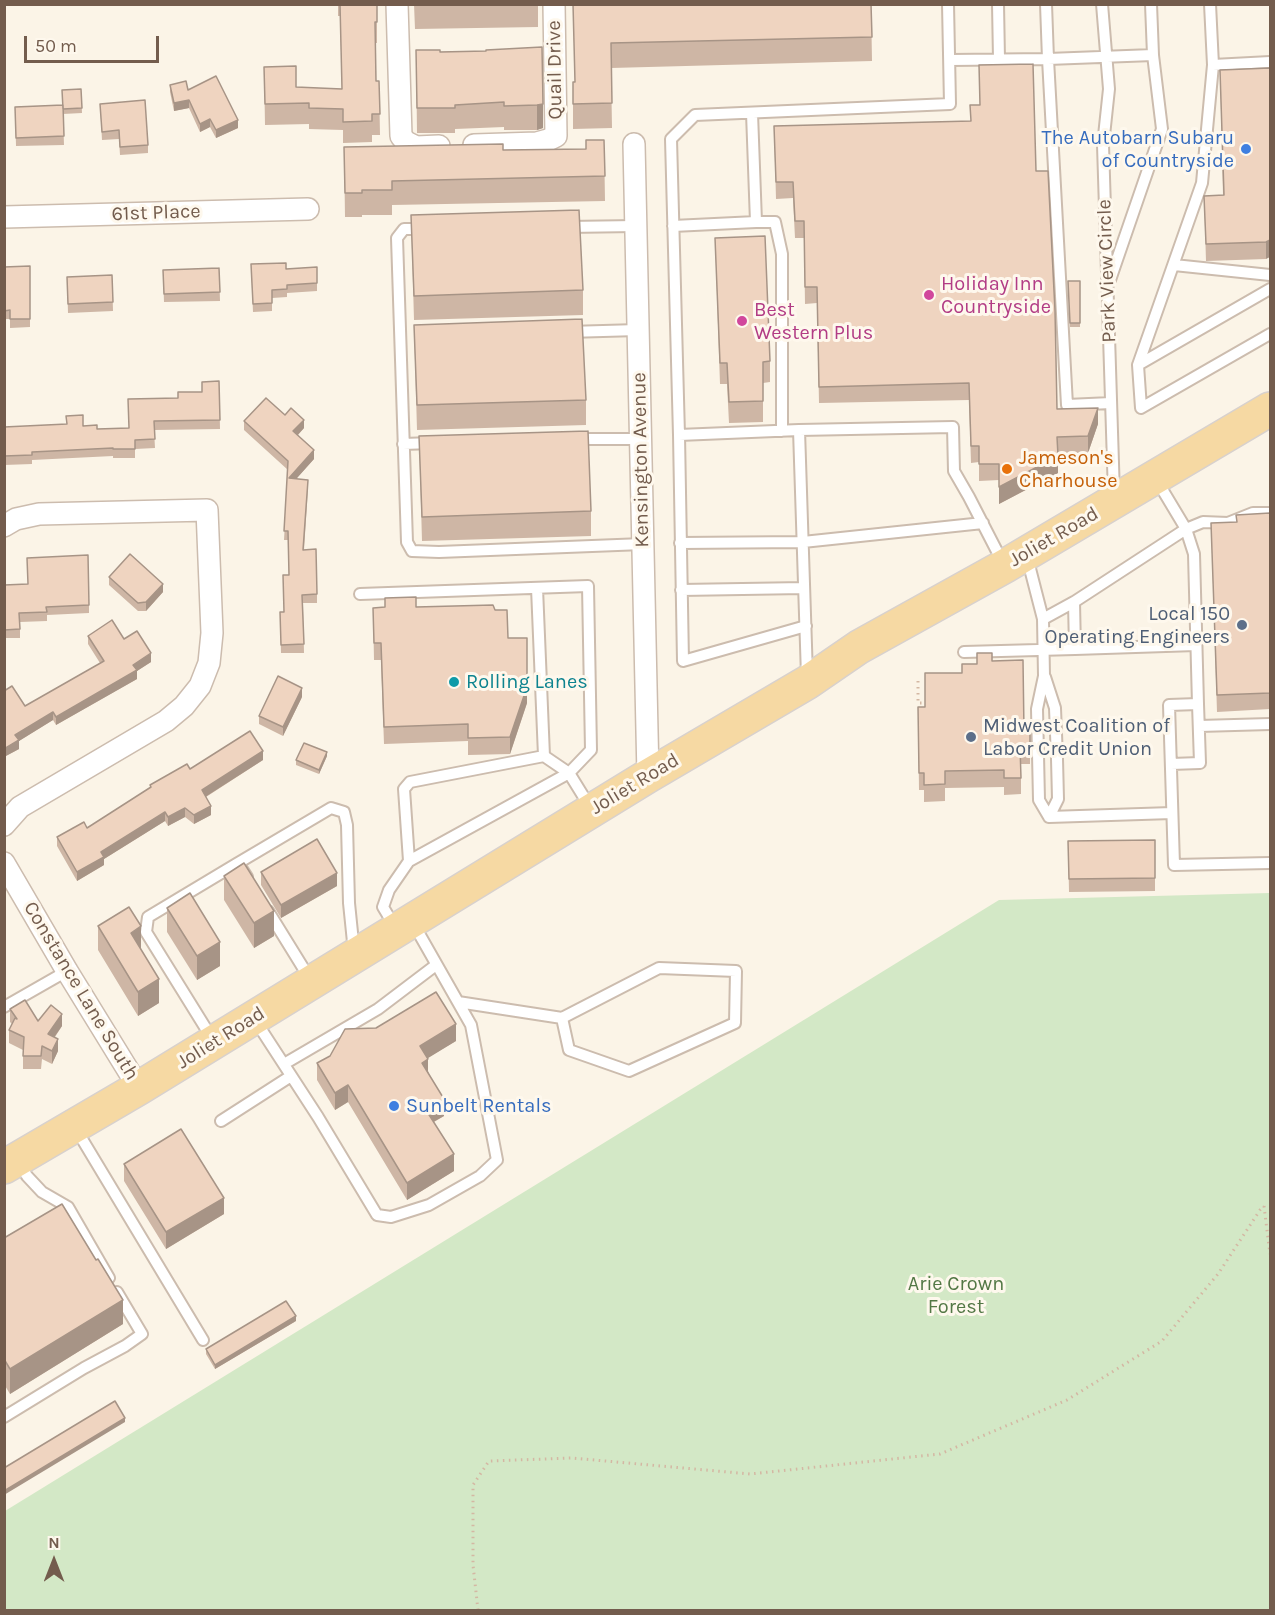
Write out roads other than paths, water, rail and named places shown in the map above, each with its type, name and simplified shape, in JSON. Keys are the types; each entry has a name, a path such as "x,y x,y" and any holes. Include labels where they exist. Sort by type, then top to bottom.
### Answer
{"main road":[{"name":"Joliet Road","path":"10,1163 139,1088 648,776 808,682 859,647 1015,560 1270,409"}],"street":[{"name":"Quail Drive","path":"398,4 401,136 406,142 416,147 537,143 556,135 554,4"},
{"name":"Kensington Avenue","path":"634,144 648,776"},
{"name":"61st Place","path":"4,217 308,208"},
{"path":"4,526 16,519 39,514 207,510 212,633 208,663 201,686 184,706 166,721 20,807 4,825"},
{"name":"Constance Lane South","path":"4,863 139,1088"}],"lane":[{"path":"806,626 682,661 671,139 695,116 950,104 948,4"},
{"path":"998,4 999,59"},
{"path":"1046,4 1067,405 1111,403"},
{"name":"Park View Circle","path":"1102,4 1109,89 1103,145 1115,501"},
{"path":"1107,287 1162,129 1153,55 1151,4"},
{"path":"1210,4 1213,65 1202,183 1138,365 1141,408 1270,334"},
{"path":"950,60 1153,55"},
{"path":"1213,65 1270,62"},
{"path":"752,113 756,222"},
{"path":"673,226 775,222 782,254 782,431"},
{"path":"559,227 636,226"},
{"path":"437,229 404,229 398,238 406,334 403,444 407,542 412,551 439,552 643,544"},
{"path":"1174,265 1270,275"},
{"path":"1138,365 1270,290"},
{"path":"557,332 638,330"},
{"path":"678,435 953,427 954,471 983,523 1015,560 1043,619 1044,676 1037,709 1039,800 1048,817"},
{"path":"799,430 808,682"},
{"path":"565,439 641,439"},
{"path":"403,444 450,442"},
{"path":"1155,477 1186,530 1194,554 1200,763 1171,764"},
{"path":"1043,619 1074,602 1186,530 1203,522 1228,523 1253,513 1270,513"},
{"path":"680,543 803,542 983,523"},
{"path":"254,1017 377,1215 391,1217 429,1205 480,1176 497,1160 471,1025 436,964 404,925 383,907 389,890 409,861 569,773 591,750 588,586 360,594"},
{"path":"537,588 544,756"},
{"path":"681,590 804,588"},
{"path":"1074,602 1075,649"},
{"path":"964,652 1196,645"},
{"path":"1044,676 1055,708 1058,799 1048,817"},
{"path":"1198,704 1169,705 1174,865 1270,862"},
{"path":"1199,726 1270,724"},
{"path":"409,861 404,789 410,782 544,756 569,773 592,810"},
{"path":"214,1042 146,932 148,918 331,808 344,812 347,825 349,903 355,956"},
{"path":"1048,817 1172,813"},
{"path":"238,863 250,882"},
{"path":"262,902 311,982"},
{"path":"284,1064 378,1009 436,964"},
{"path":"458,1002 562,1018 659,968 736,971 735,1023 629,1071 569,1050 562,1018"},
{"path":"4,1007 67,971"},
{"path":"221,1121 291,1076"},
{"path":"74,1126 203,1340"},
{"path":"4,1418 142,1334 66,1210 10,1163"}],"place":[{"name":"The Autobarn Subaru of Countryside","path":"1246,149"},
{"name":"Holiday Inn Countryside","path":"929,295"},
{"name":"Best Western Plus","path":"742,321"},
{"name":"Jameson's Charhouse","path":"1007,469"},
{"name":"Local 150 Operating Engineers","path":"1242,625"},
{"name":"Rolling Lanes","path":"454,682"},
{"name":"Midwest Coalition of Labor Credit Union","path":"971,737"},
{"name":"Sunbelt Rentals","path":"394,1106"}],"park label":[{"name":"Arie Crown Forest","path":"956,1296"}]}
